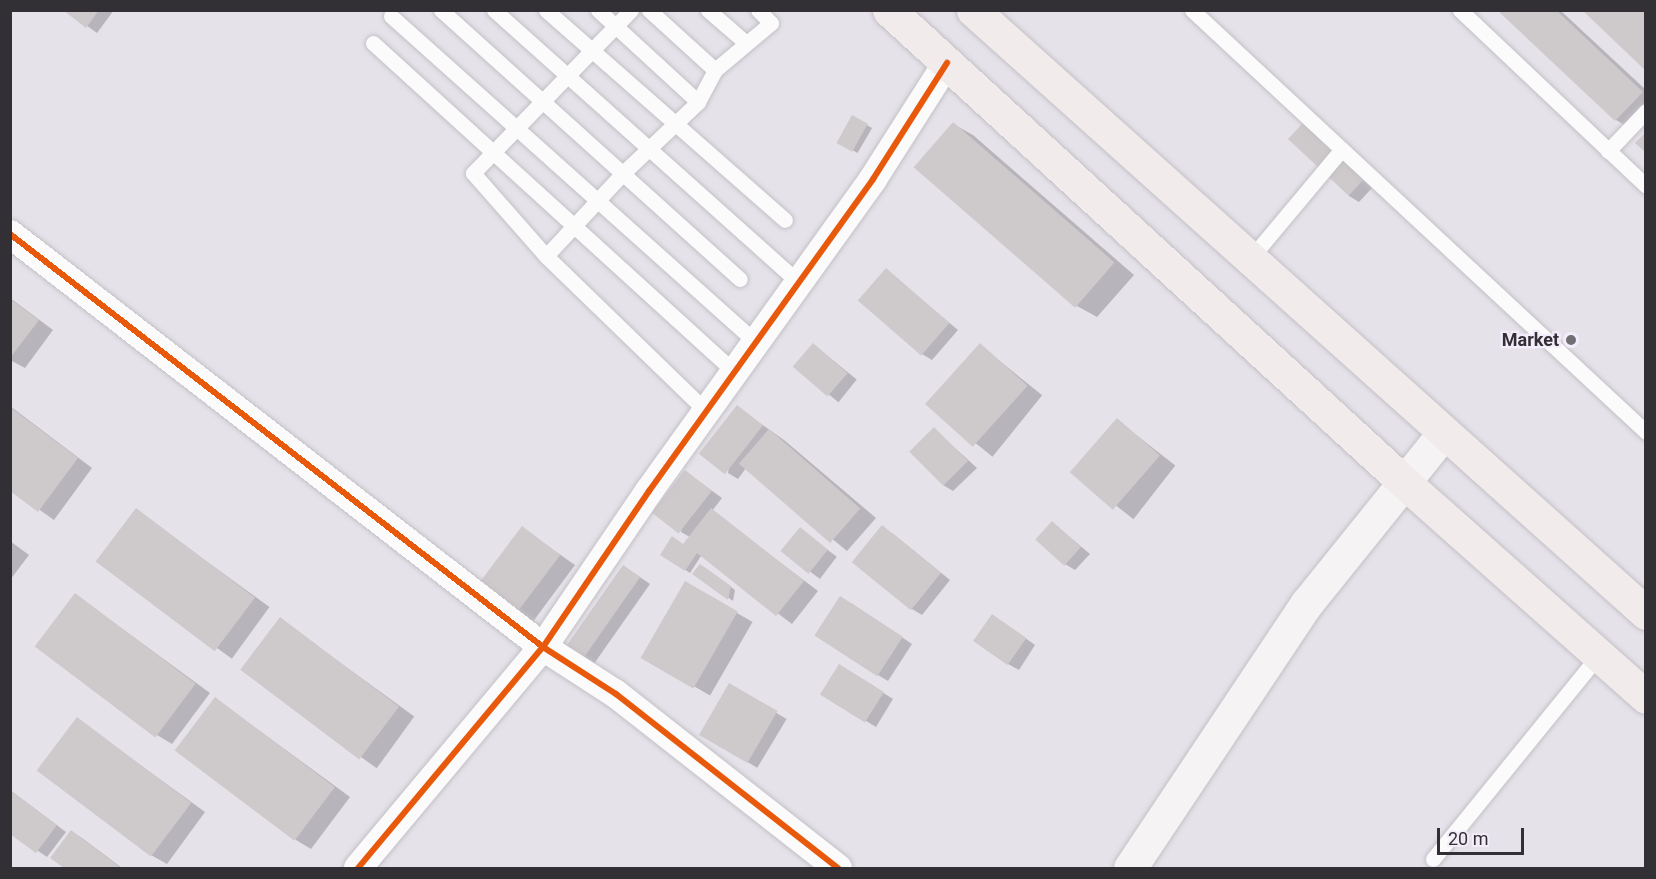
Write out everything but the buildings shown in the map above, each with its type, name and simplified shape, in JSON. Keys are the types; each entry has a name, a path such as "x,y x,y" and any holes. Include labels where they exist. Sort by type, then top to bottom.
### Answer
{"main road":[{"path":"889,10 1405,483 1646,697"},
{"path":"973,10 1443,434 1646,613"},
{"path":"1130,868 1307,603 1443,434"}],"street":[{"path":"358,868 543,647 706,411 873,179 947,63"},
{"path":"10,234 543,647 616,694 838,868"}],"lane":[{"path":"441,10 740,279"},
{"path":"494,10 799,283"},
{"path":"546,10 592,53 785,220"},
{"path":"598,10 698,102"},
{"path":"631,10 545,103 473,173 546,256 706,411"},
{"path":"649,10 715,70"},
{"path":"708,10 745,42"},
{"path":"546,256 623,173 698,102 715,70 745,42 771,23 758,10"},
{"path":"1191,10 1646,432"},
{"path":"1462,11 1646,186"},
{"path":"391,16 756,342"},
{"path":"373,43 493,153 575,223 735,372"},
{"path":"1608,151 1646,111"},
{"path":"1250,259 1342,149"},
{"path":"1433,859 1599,656"}],"cycle path":[{"path":"358,868 543,647 649,491 873,179 947,63"},
{"path":"10,234 543,647 616,694 838,868"}],"place":[{"name":"Market","path":"1571,340"}]}
